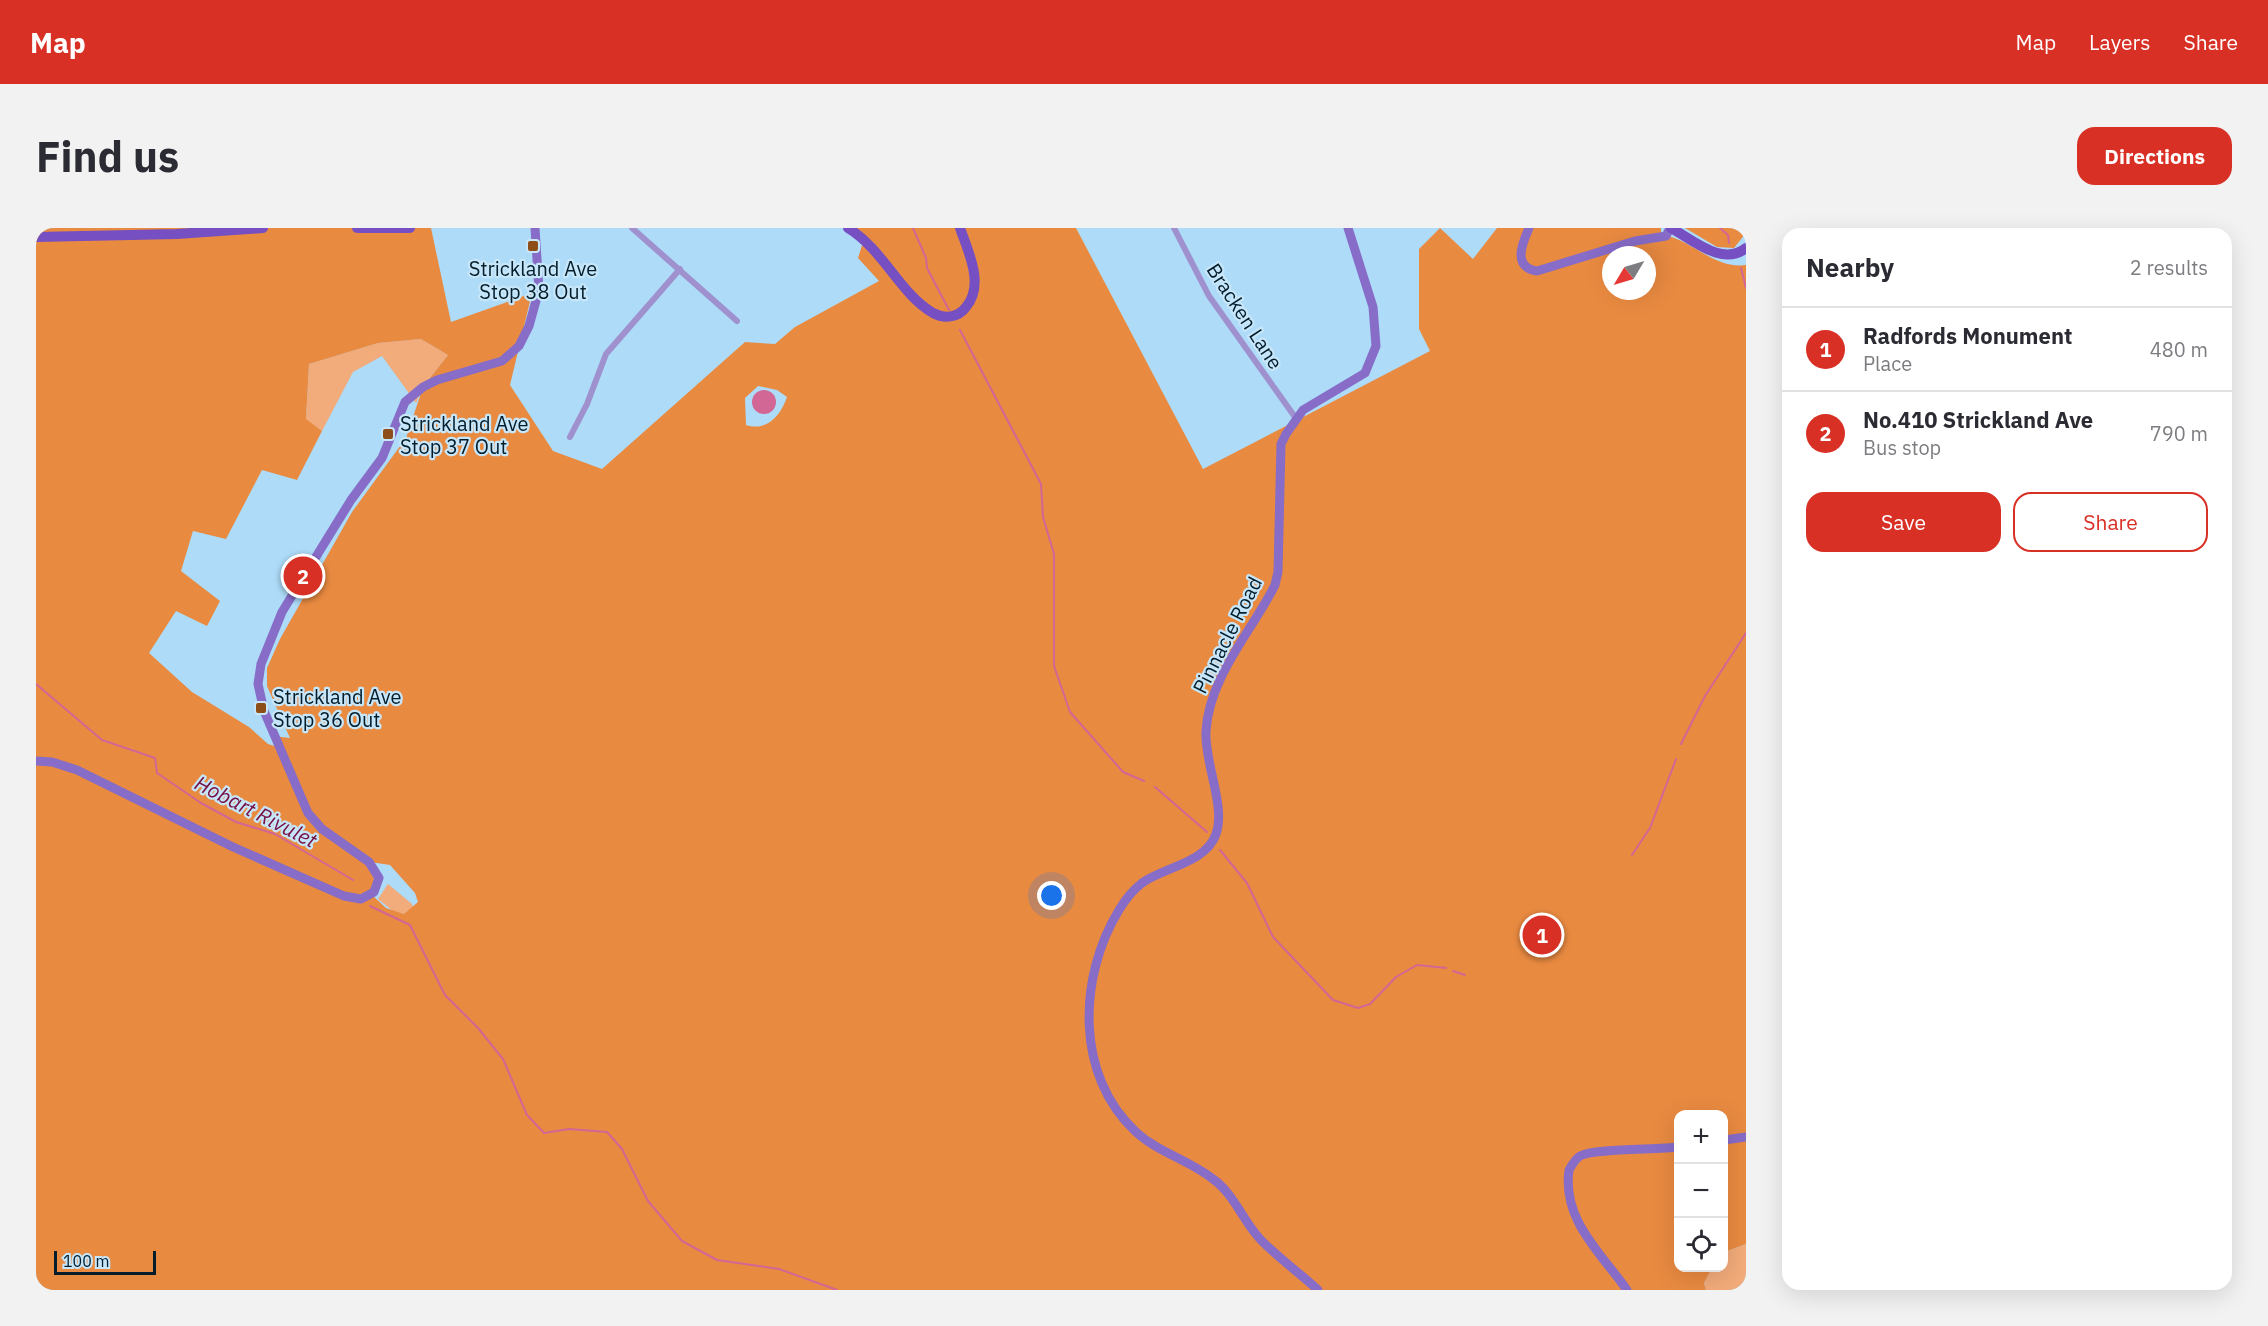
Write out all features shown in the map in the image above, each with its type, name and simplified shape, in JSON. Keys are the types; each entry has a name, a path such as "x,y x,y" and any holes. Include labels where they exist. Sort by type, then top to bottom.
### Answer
{"main road":[{"path":"36,237 177,234 263,228"},
{"path":"357,228 410,228"},
{"path":"36,761 52,762 77,770 218,839 344,896 361,899 374,892 379,878 373,866 322,829 308,813 300,799 264,711 258,684 261,664 282,612 351,500 382,458 405,402 423,387 444,376 502,361 519,346 529,326 539,290 535,228"},
{"path":"849,228 874,249 924,307 945,317 956,315 964,309 974,290 973,268 960,228"},
{"path":"1295,417 1310,406 1359,379 1374,357 1377,335 1373,307 1361,262 1348,228"},
{"path":"1529,228 1521,249 1521,260 1526,268 1537,271 1635,241 1666,236 1670,228 1719,254 1736,254 1746,248"},
{"name":"Pinnacle Road","path":"1295,417 1281,444 1275,585 1225,673 1207,720 1208,759 1218,811 1216,834 1196,856 1141,884 1120,907 1099,954 1089,995 1089,1020 1093,1054 1099,1074 1111,1103 1122,1117 1153,1145 1214,1179 1226,1191 1261,1240 1318,1290"},
{"path":"1728,1139 1746,1137"},
{"path":"1627,1290 1585,1234 1574,1214 1569,1197 1569,1170 1581,1155 1594,1151 1674,1147"}],"street":[{"path":"632,228 737,321"},
{"name":"Bracken Lane","path":"1174,228 1209,296 1295,417"},
{"path":"570,437 606,354 680,269"}],"shaded area":[{"path":"36,228 431,228 451,322 532,293 510,385 553,451 602,469 745,342 775,344 795,327 879,281 858,258 864,239 848,228 1076,228 1203,469 1430,351 1419,329 1419,249 1440,228 1473,259 1497,228 1661,228 1661,234 1684,242 1714,259 1734,265 1746,265 1746,1244 1728,1251 1728,1110 1674,1110 1674,1272 1710,1272 1704,1283 1706,1290 51,1290 36,1285","holes":["421,339 448,355 423,387 406,438 352,512 280,639 267,668 267,686 290,738 273,736 278,747 268,744 249,727 192,692 149,653 176,611 207,626 220,601 181,571 193,531 226,539 262,470 297,480 322,431 306,419 309,364 378,343","758,386 777,390 787,397 777,416 767,424 754,427 746,425 745,398","370,862 390,865 415,893 418,902 404,914 386,908 372,895 375,869"]},
{"path":"1685,228 1746,228 1746,233 1734,248 1717,247"},
{"path":"421,339 448,355 423,387 416,403 382,356 353,372 322,431 306,420 309,364 378,343"},
{"path":"764,390 773,393 776,402 773,411 764,414 755,411 752,402 755,393"},
{"path":"388,884 412,904 413,908 408,915 393,911 378,899"},
{"path":"1746,1244 1746,1290 1706,1290 1704,1283 1710,1272 1728,1272 1728,1251"}],"waterway":[{"path":"913,228 926,258 927,268 949,310"},
{"path":"1720,228 1728,235 1729,243"},
{"path":"1741,268 1746,288"},
{"path":"960,330 1041,484 1043,517 1054,554 1054,666 1070,712 1123,772 1144,781"},
{"path":"1681,744 1705,696 1746,633"},
{"name":"Hobart Rivulet","path":"36,684 102,740 155,758 157,773 201,803 236,822 275,834 353,880"},
{"path":"1632,855 1650,828 1676,759"},
{"path":"1155,787 1207,832"},
{"path":"1220,850 1247,883 1273,937 1333,1000 1358,1008 1370,1004 1396,977 1417,965 1446,968"},
{"name":"Hobart Rivulet","path":"370,906 410,925 445,995 478,1028 503,1059 527,1115 544,1133 569,1129 607,1132 622,1149 648,1201 682,1241 717,1260 779,1269 837,1290"},
{"path":"1453,971 1465,975"}],"place":[{"name":"Strickland Ave Stop 38 Out","path":"533,246"},
{"name":"Strickland Ave Stop 37 Out","path":"388,434"},
{"name":"No.410 Strickland Ave","path":"303,576"},
{"name":"Strickland Ave Stop 36 Out","path":"261,708"},
{"name":"Radfords Monument","path":"1542,935"}]}
